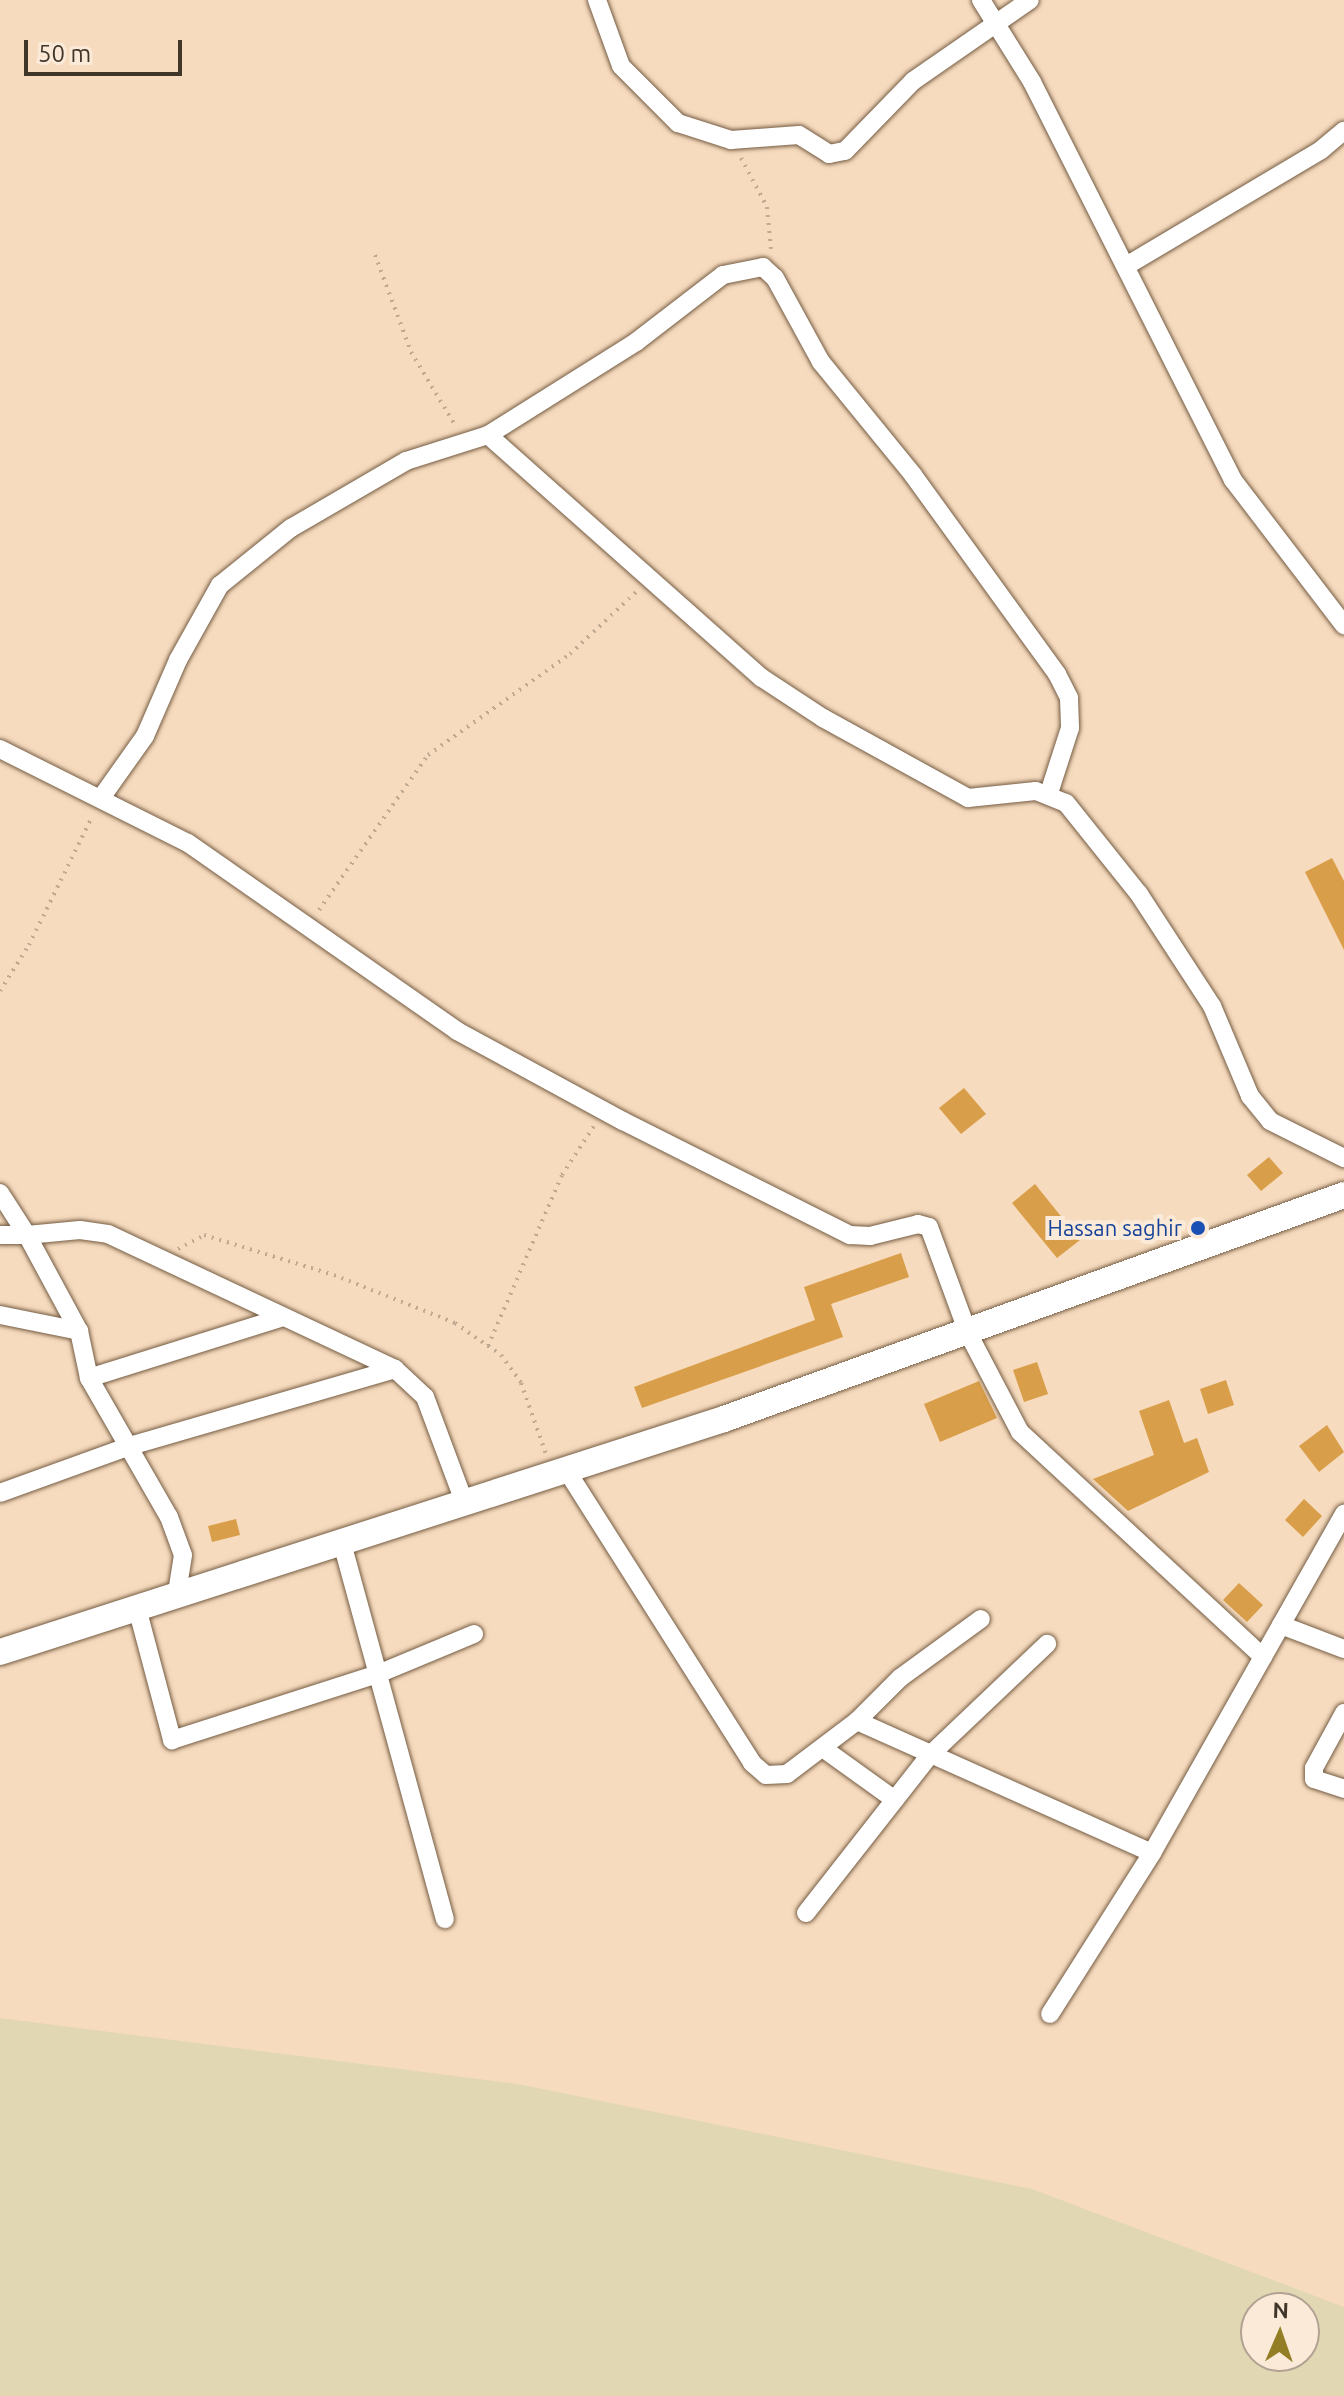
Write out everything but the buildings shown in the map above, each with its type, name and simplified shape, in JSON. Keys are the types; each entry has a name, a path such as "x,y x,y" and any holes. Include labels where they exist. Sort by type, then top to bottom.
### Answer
{"street":[{"path":"597,0 621,66 638,87 678,123 731,140 799,135 829,154 838,154 913,81 1030,0"},
{"path":"981,0 1032,82 1233,480 1344,625"},
{"path":"1126,266 1321,150 1344,131"},
{"path":"101,798 145,736 178,660 220,585 291,528 406,461 464,439 488,435 636,342 723,275 754,265 768,272 821,362 913,475 1057,674 1069,698 1070,728 1049,793"},
{"path":"488,435 762,678 949,791 968,798 1049,793 1066,803 1139,894 1212,1006 1250,1096 1270,1121 1344,1158"},
{"path":"0,749 188,843 306,929 457,1031 604,1111 850,1235 870,1236 918,1224 929,1227 968,1333 1020,1432 1263,1657"},
{"path":"0,1193 27,1235 79,1331 89,1378 130,1446 183,1555 177,1594"},
{"path":"0,1652 560,1473 968,1333 1344,1195"},
{"path":"0,1235 80,1230 108,1234 280,1318 395,1369 425,1397 465,1504"},
{"path":"0,1315 79,1331"},
{"path":"89,1378 280,1318"},
{"path":"0,1493 130,1446 395,1369"},
{"path":"560,1473 752,1763 776,1777 824,1749 900,1678 981,1619"},
{"path":"1050,2014 1152,1853 1281,1625 1336,1544 1344,1514"},
{"path":"342,1543 445,1919"},
{"path":"137,1608 172,1740 378,1674 474,1634"},
{"path":"1281,1625 1344,1649"},
{"path":"806,1913 929,1756 1047,1644"},
{"path":"1344,1713 1314,1768 1314,1779 1344,1789"},
{"path":"857,1721 929,1756 1152,1853"},
{"path":"824,1749 895,1800"}],"path":[{"path":"731,140 767,207 773,228 768,272"},
{"path":"375,255 428,388 464,439"},
{"path":"306,929 428,755 570,654 651,578"},
{"path":"0,991 101,798"},
{"path":"488,1346 562,1175 604,1111"},
{"path":"166,1263 184,1241 204,1235 455,1323 488,1346 521,1383 560,1473"}],"sand":[{"path":"0,2018 518,2084 1032,2189 1304,2292 1240,2292 1240,2372 1320,2372 1320,2298 1344,2307 1344,2396 0,2396"}],"place":[{"name":"Hassan saghir","path":"1198,1228"}]}
